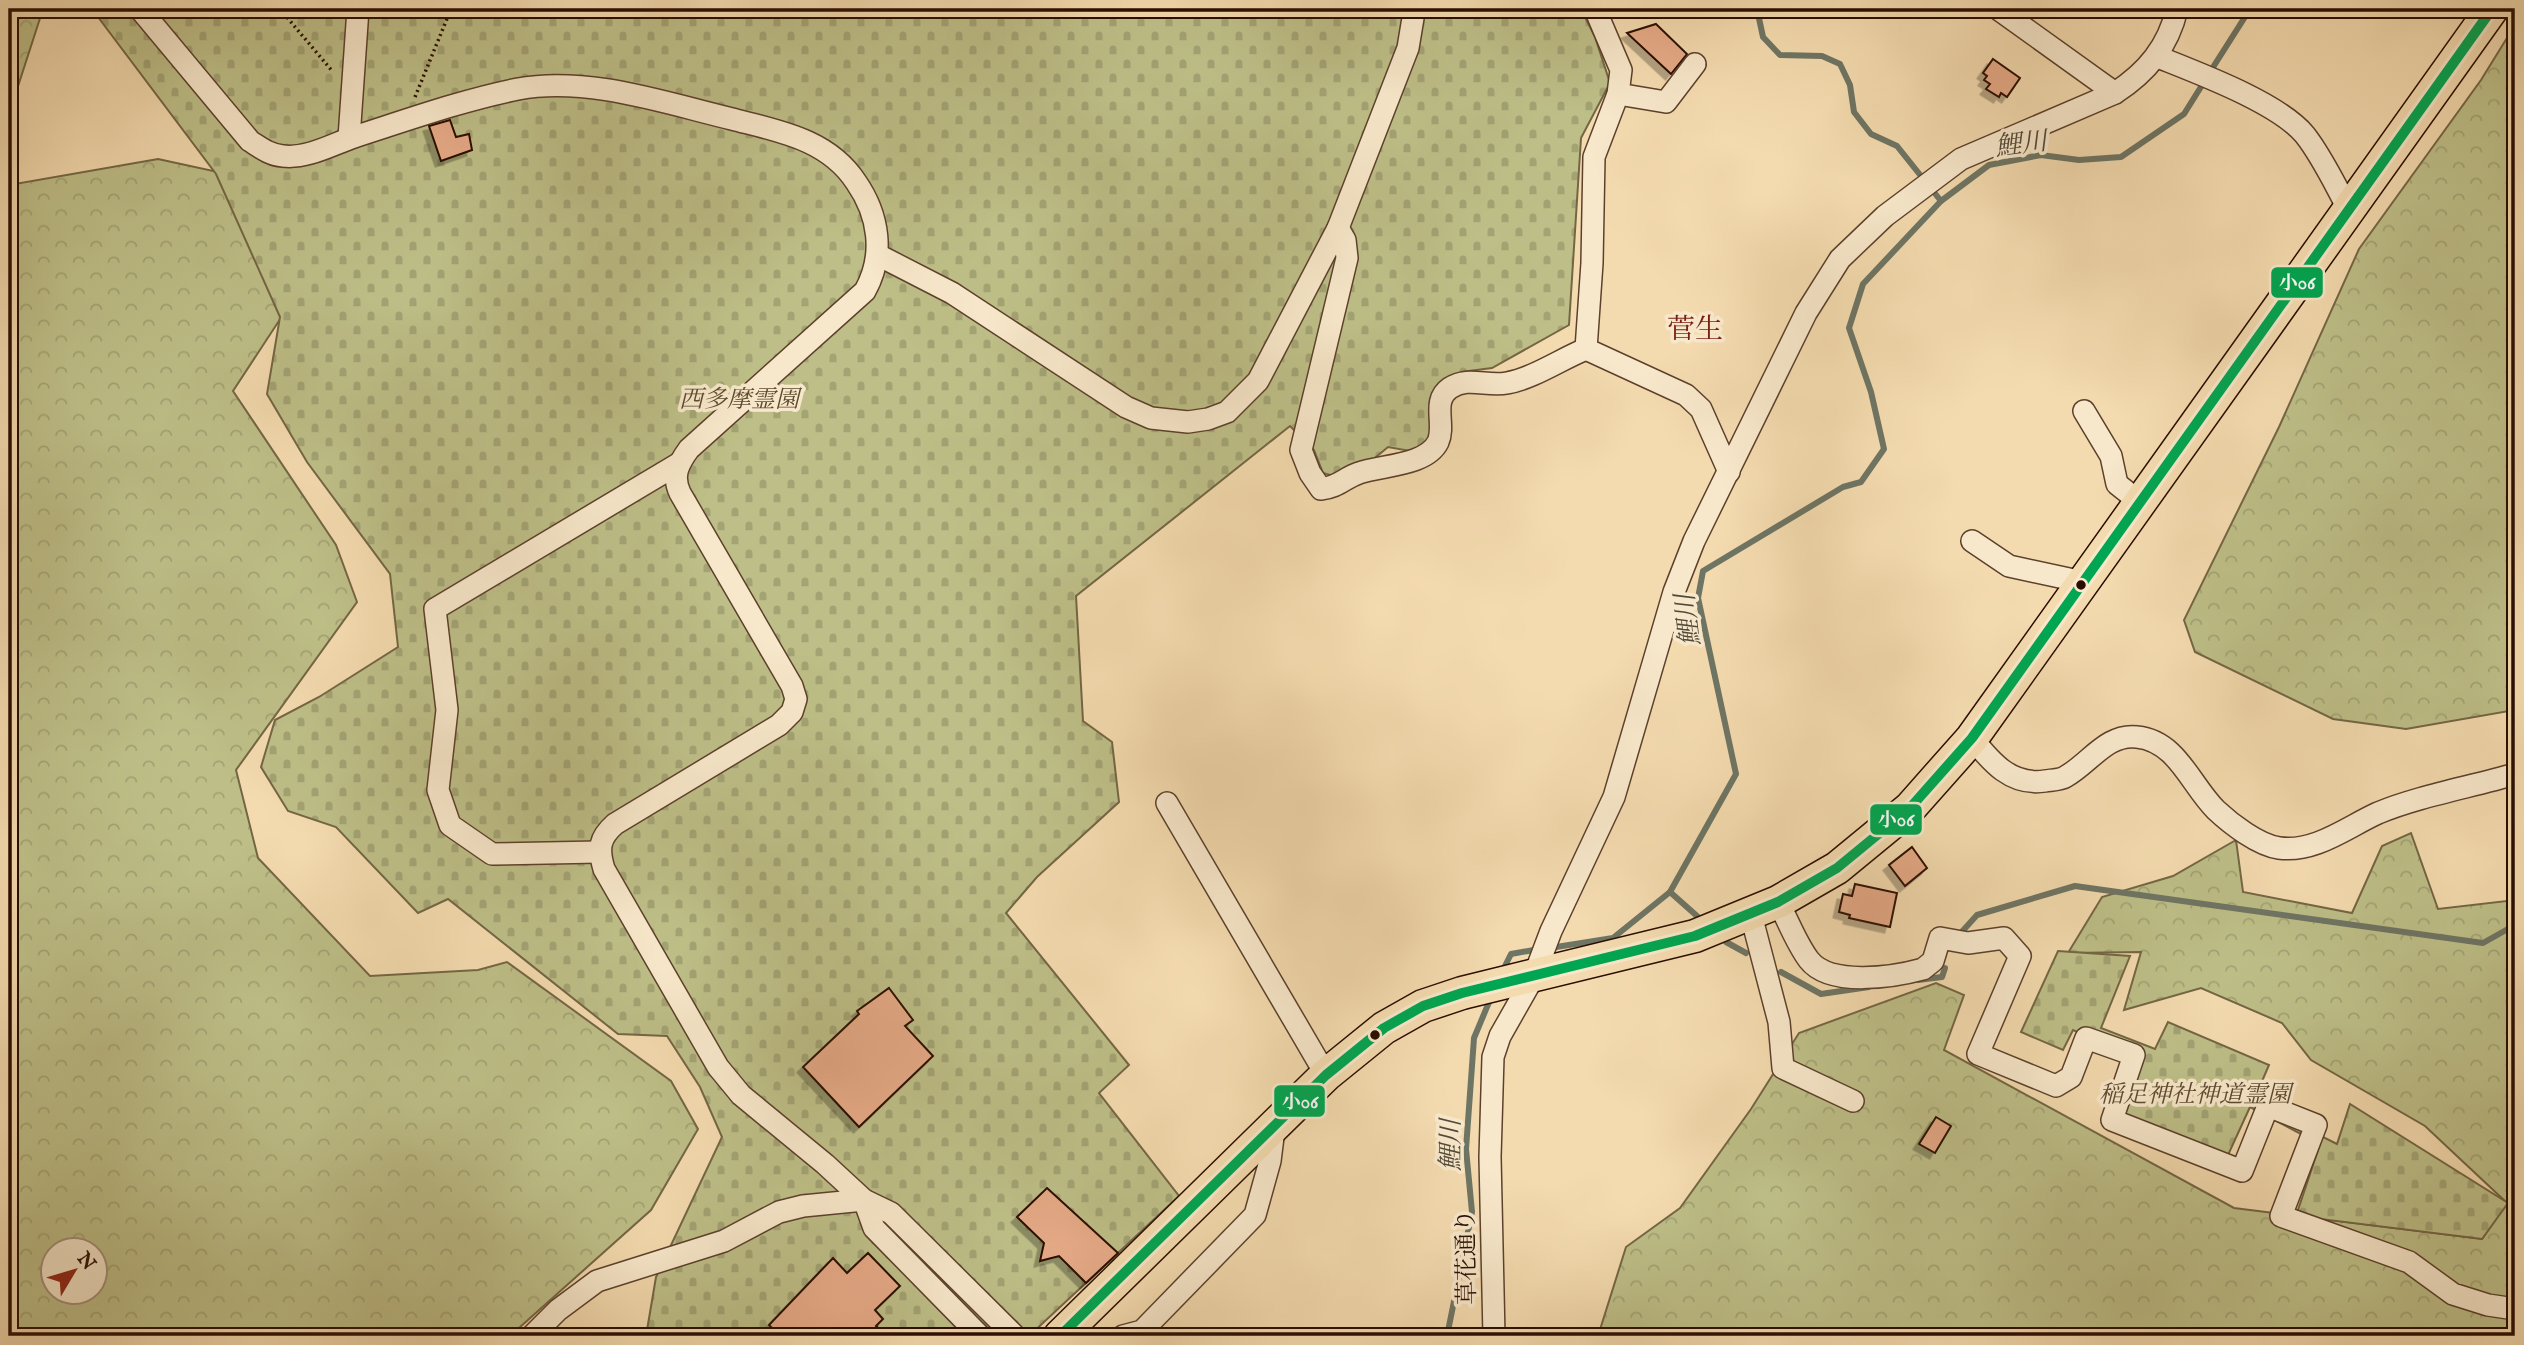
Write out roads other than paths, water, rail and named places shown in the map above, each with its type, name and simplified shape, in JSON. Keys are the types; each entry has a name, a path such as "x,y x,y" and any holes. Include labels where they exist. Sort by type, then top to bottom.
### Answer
{"highway":[{"path":"1060,1336 1274,1129 1326,1075 1384,1028 1413,1012 1531,971 1695,936 1765,908 1837,867 1910,808 1972,738 2492,9"}],"street":[{"path":"140,9 250,141 269,153 285,157 305,155 349,138 516,89 547,85 643,98 790,134 820,147 847,168 865,195 877,232 878,255 875,273 865,291 689,449 678,464 435,609 447,709 439,790 450,825 492,854 598,852"},
{"path":"349,138 350,92 358,9"},
{"path":"878,255 952,293 1126,407 1151,418 1188,422 1227,412 1258,381 1338,228 1408,48 1413,18 1410,9"},
{"path":"1586,349 1594,157 1618,94 1621,70 1595,9"},
{"path":"1998,9 2115,93"},
{"path":"2177,9 2167,61 2280,113 2304,133 2349,210"},
{"name":"草花通り","path":"1494,1336 1490,1157 1493,1058 1500,1036 1614,797 1674,592 1694,541 1821,284 1840,259 1942,173 1984,147 2115,93 2167,61"},
{"path":"1618,94 1666,102 1695,64"},
{"path":"1338,228 1345,240 1347,258 1301,450 1310,473 1321,489 1336,487 1357,473 1416,459 1436,446 1441,433 1440,401 1456,385 1464,381 1495,385 1511,383 1586,349 1686,395 1701,409 1729,472"},
{"path":"2084,411 2111,456 2117,484 2141,503"},
{"path":"678,464 676,484 680,493 796,699 792,712 779,725 615,824 604,834 598,852 604,869 718,1068 741,1095 864,1200 891,1213 1015,1336"},
{"path":"1972,541 2009,566 2083,582"},
{"path":"1972,738 1987,757 2011,778 2037,782 2064,778 2115,740 2131,736 2152,738 2167,748 2216,810 2242,829 2280,848 2297,848 2326,840 2379,813 2515,774"},
{"path":"1167,803 1326,1075"},
{"path":"1765,908 1783,1068 1853,1101"},
{"path":"1765,908 1810,961 1826,972 1844,978 1923,969 1933,961 1940,938 1968,943 2004,938 2020,956 1978,1054 2056,1086 2071,1077 2086,1038 2134,1055 2112,1120 2242,1171 2268,1106 2316,1125 2281,1216 2409,1262 2453,1294 2488,1306 2515,1309"},
{"path":"1123,1336 1142,1331 1255,1215 1270,1161 1274,1129"},
{"path":"534,1335 558,1310 597,1281 724,1241 779,1212 803,1206 864,1200"},
{"path":"864,1200 874,1228 980,1336"}],"waterway":[{"path":"1757,9 1763,37 1780,55 1822,56 1840,64 1850,85 1854,112 1871,134 1897,146 1941,201"},
{"name":"鯉川","path":"2210,72 2250,9"},
{"name":"鯉川","path":"1550,948 1613,938 1670,892 1736,774 1698,598 1703,571 1843,487 1861,482 1884,449 1871,392 1849,328 1863,284 1941,201 1989,165 2041,155 2079,160 2121,157 2184,114 2204,82"},
{"path":"1958,936 1977,915 2075,886 2483,943 2515,925"},
{"path":"1670,892 1697,916"},
{"path":"1726,942 1746,953"},
{"name":"鯉川","path":"1502,972 1511,954 1539,949"},
{"path":"1918,980 1942,977 1945,968"},
{"path":"1781,972 1821,994 1869,987"},
{"name":"鯉川","path":"1447,1336 1472,1212 1466,1149 1474,1038 1492,995"}],"district":[{"name":"菅生","path":"1695,328"}],"park label":[{"name":"西多摩霊園","path":"739,399"},
{"name":"稲足神社神道霊園","path":"2195,1094"}]}
